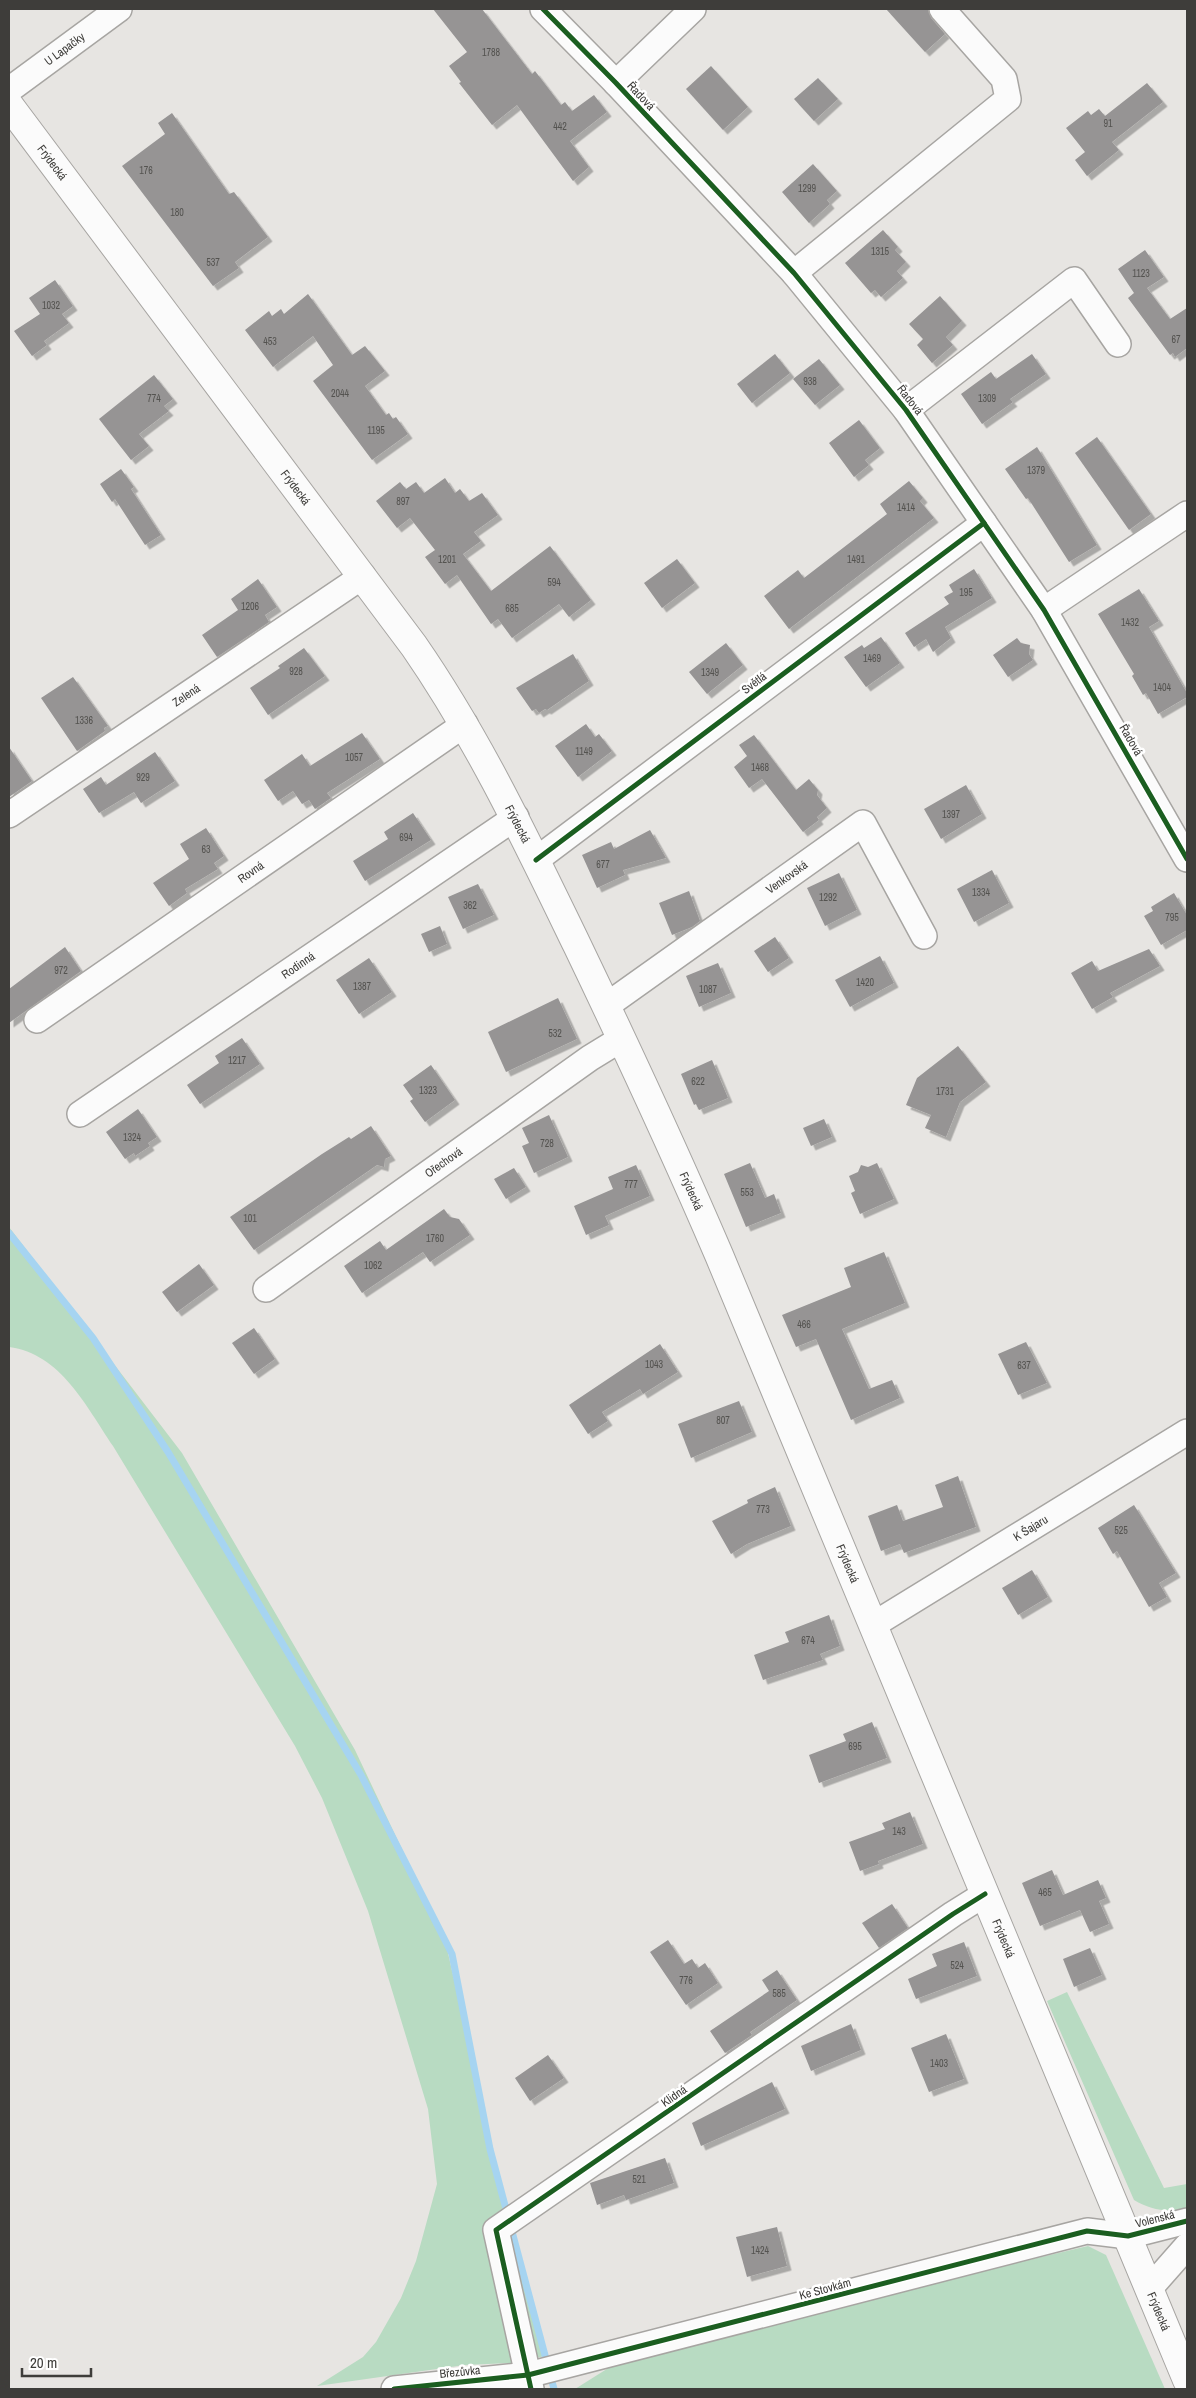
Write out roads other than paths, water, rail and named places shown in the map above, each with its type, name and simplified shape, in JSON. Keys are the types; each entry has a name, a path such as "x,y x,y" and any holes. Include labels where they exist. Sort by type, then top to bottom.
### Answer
{"main road":[{"name":"Frýdecká","path":"9,105 414,646 465,724 516,817 606,1006 719,1255 1187,2380"}],"street":[{"name":"U Lapačky","path":"9,90 119,9"},
{"name":"Řadová","path":"543,9 616,83 794,274 906,410 1044,610 1187,859"},
{"name":"Řadová","path":"616,83 694,9"},
{"path":"794,274 1008,98 1004,79 942,9"},
{"name":"Řadová","path":"906,410 1074,280 1118,344"},
{"path":"1044,610 1187,514"},
{"name":"Světlá","path":"536,860 984,523"},
{"name":"Zelená","path":"9,815 363,576"},
{"name":"Rovná","path":"38,1020 465,724"},
{"name":"Rodinná","path":"80,1114 516,817"},
{"name":"Venkovská","path":"606,1006 863,823 924,936"},
{"name":"Ořechová","path":"266,1289 590,1058 621,1039"},
{"name":"K Šajaru","path":"873,1625 1187,1432"},
{"name":"Klidná","path":"530,2382 496,2230 953,1914 986,1894"},
{"name":"Volenská","path":"1128,2236 1187,2221"},
{"name":"Ke Stovkám","path":"530,2382 1087,2231 1128,2236"},
{"path":"1150,2288 1187,2246"},
{"name":"Březůvka","path":"394,2389 530,2382"}],"waterway":[{"path":"9,1233 93,1338 168,1452 361,1775 452,1954 490,2149 554,2389"}]}
